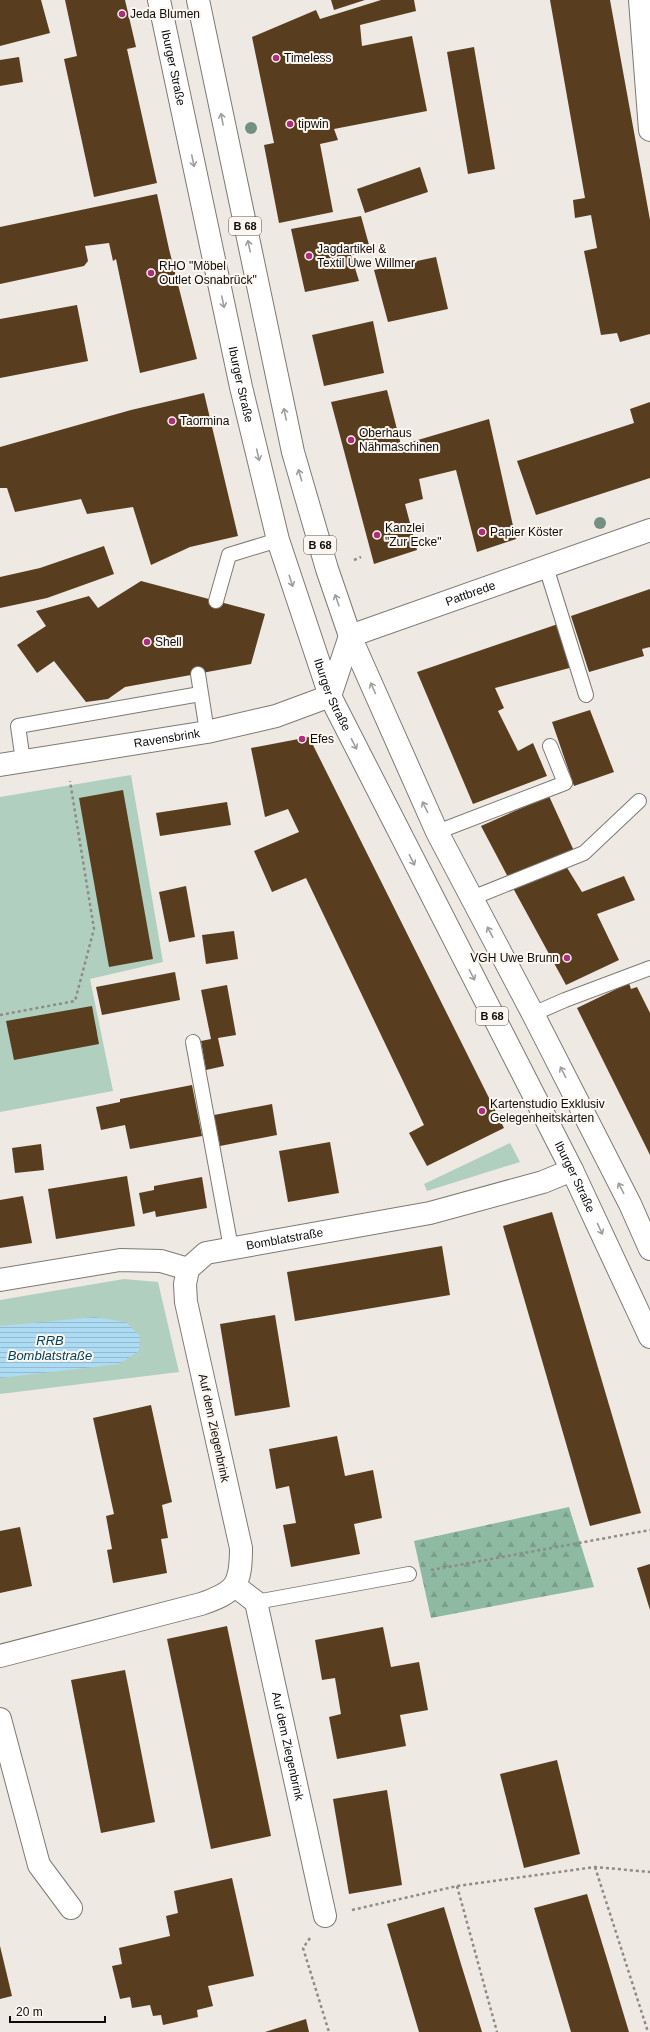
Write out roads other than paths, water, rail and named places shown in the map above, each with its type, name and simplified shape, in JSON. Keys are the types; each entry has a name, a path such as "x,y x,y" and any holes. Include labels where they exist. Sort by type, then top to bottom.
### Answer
{"main road":[{"name":"Iburger Straße","path":"159,0 238,372 278,540 330,696 572,1170 650,1337"},
{"name":"B 68","path":"198,0 293,452 327,569 350,636 437,832 533,1014 630,1204 650,1249"},
{"path":"640,0 650,130"},
{"name":"Pattbrede","path":"350,636 650,530"},
{"path":"330,696 350,636"},
{"name":"Ravensbrink","path":"0,765 207,732 276,716 330,696"},
{"name":"Bomblatstraße","path":"188,1269 206,1253 430,1213 543,1182 572,1170"},
{"path":"0,1280 120,1260 161,1261 188,1269"},
{"name":"Auf dem Ziegenbrink","path":"188,1269 185,1284 186,1302 241,1548 241,1570 235,1586"},
{"path":"0,1656 201,1604 219,1598 235,1586 256,1602"},
{"name":"Auf dem Ziegenbrink","path":"256,1602 325,1916"},
{"path":"0,1719 39,1865 70,1908"}],"lane":[{"path":"216,601 228,555 278,540"},
{"path":"546,567 586,695"},
{"path":"198,674 207,732"},
{"path":"23,761 18,726 200,694"},
{"path":"437,832 565,783 550,746"},
{"path":"472,898 584,853 639,801"},
{"path":"533,1014 565,1000 650,968"},
{"path":"193,1042 231,1248"},
{"path":"256,1602 409,1574"}],"water":[{"name":"RRB Bomblatstraße","path":"95,1317 126,1322 140,1336 139,1351 119,1364 0,1378 0,1326"}],"place":[{"name":"Jeda Blumen","path":"122,14"},
{"name":"Timeless","path":"276,58"},
{"name":"tipwin","path":"290,124"},
{"name":"Jagdartikel & Textil Uwe Willmer","path":"309,256"},
{"name":"RHO \"Möbel Outlet Osnabrück\"","path":"151,273"},
{"name":"Taormina","path":"172,421"},
{"name":"Oberhaus Nähmaschinen","path":"351,440"},
{"name":"Papier Köster","path":"482,532"},
{"name":"Kanzlei \"Zur Ecke\"","path":"377,535"},
{"name":"Shell","path":"147,642"},
{"name":"Efes","path":"302,739"},
{"name":"VGH Uwe Brunn","path":"567,958"},
{"name":"Kartenstudio Exklusiv Gelegenheitskarten","path":"482,1111"}]}
